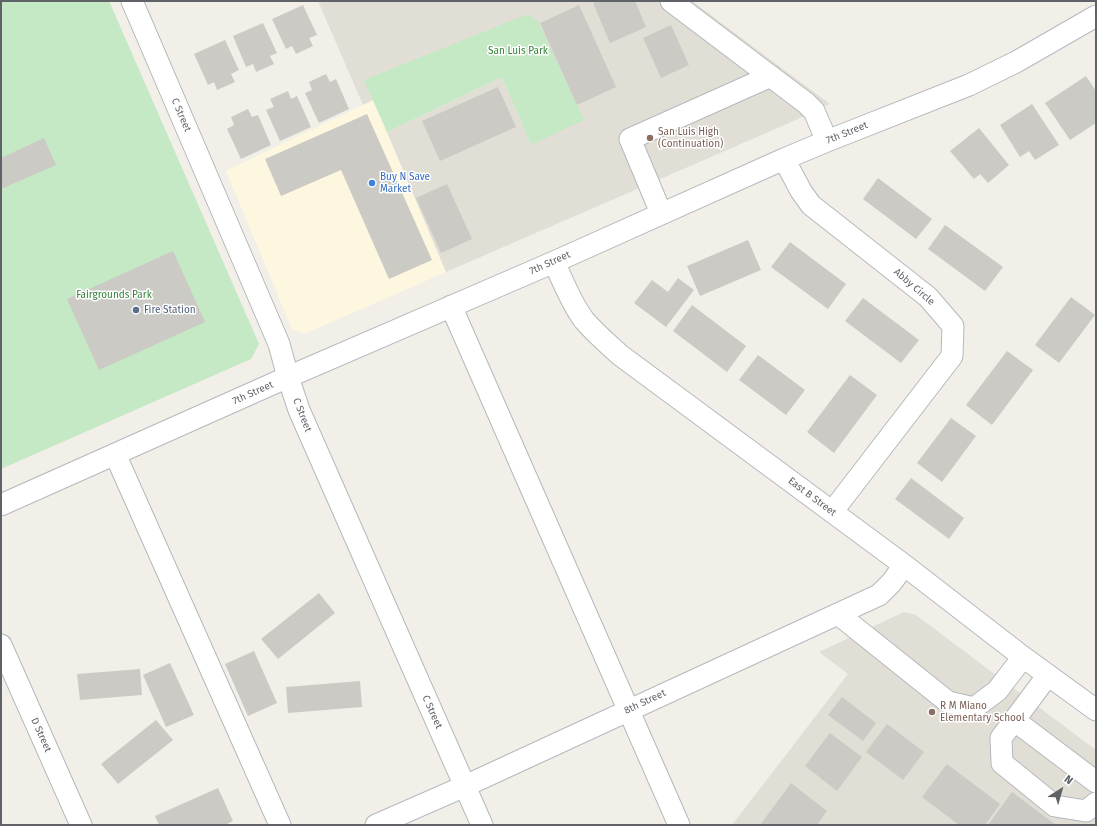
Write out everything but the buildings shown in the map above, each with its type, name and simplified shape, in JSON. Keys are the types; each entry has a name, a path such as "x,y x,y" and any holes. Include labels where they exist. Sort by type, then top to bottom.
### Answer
{"street":[{"name":"C Street","path":"132,1 280,344 298,410 482,825"},
{"path":"671,1 771,76 814,111 827,141"},
{"name":"7th Street","path":"1,505 288,377 554,262 784,159 969,85 1016,62 1096,16"},
{"path":"661,213 630,139 771,76"},
{"name":"Abby Circle","path":"784,159 801,191 811,205 928,297 953,326 952,356 832,512"},
{"name":"East B Street","path":"554,262 569,296 584,319 599,336 620,355 904,565 1023,657 1096,710"},
{"path":"451,306 679,825"},
{"path":"115,454 280,825"},
{"name":"8th Street","path":"376,825 879,595 892,582 904,565"},
{"path":"838,614 948,702 974,708 997,691 1023,657"},
{"name":"D Street","path":"1,645 80,825"},
{"path":"1048,675 1001,738 1002,763 1055,806 1086,811 1096,803"},
{"path":"1014,720 1096,782"}],"shaded area":[{"name":"San Luis High (Continuation)","path":"318,1 692,1 830,104 446,272 387,132 502,77 531,145 538,21 365,80 373,100 363,105"},
{"path":"373,100 446,272 304,334 292,329 226,171"},
{"name":"R M Miano Elementary School","path":"904,612 916,615 1096,750 1096,825 732,825 848,674 819,652"}],"green space":[{"name":"Fairgrounds Park","path":"1,1 109,1 259,344 251,359 1,469"},
{"name":"San Luis Park","path":"528,14 538,21 584,120 531,145 502,77 387,132 364,80"}],"place":[{"name":"San Luis High (Continuation)","path":"650,138"},
{"name":"Buy N Save Market","path":"372,183"},
{"name":"Fire Station","path":"136,310"},
{"name":"R M Miano Elementary School","path":"932,712"}]}
